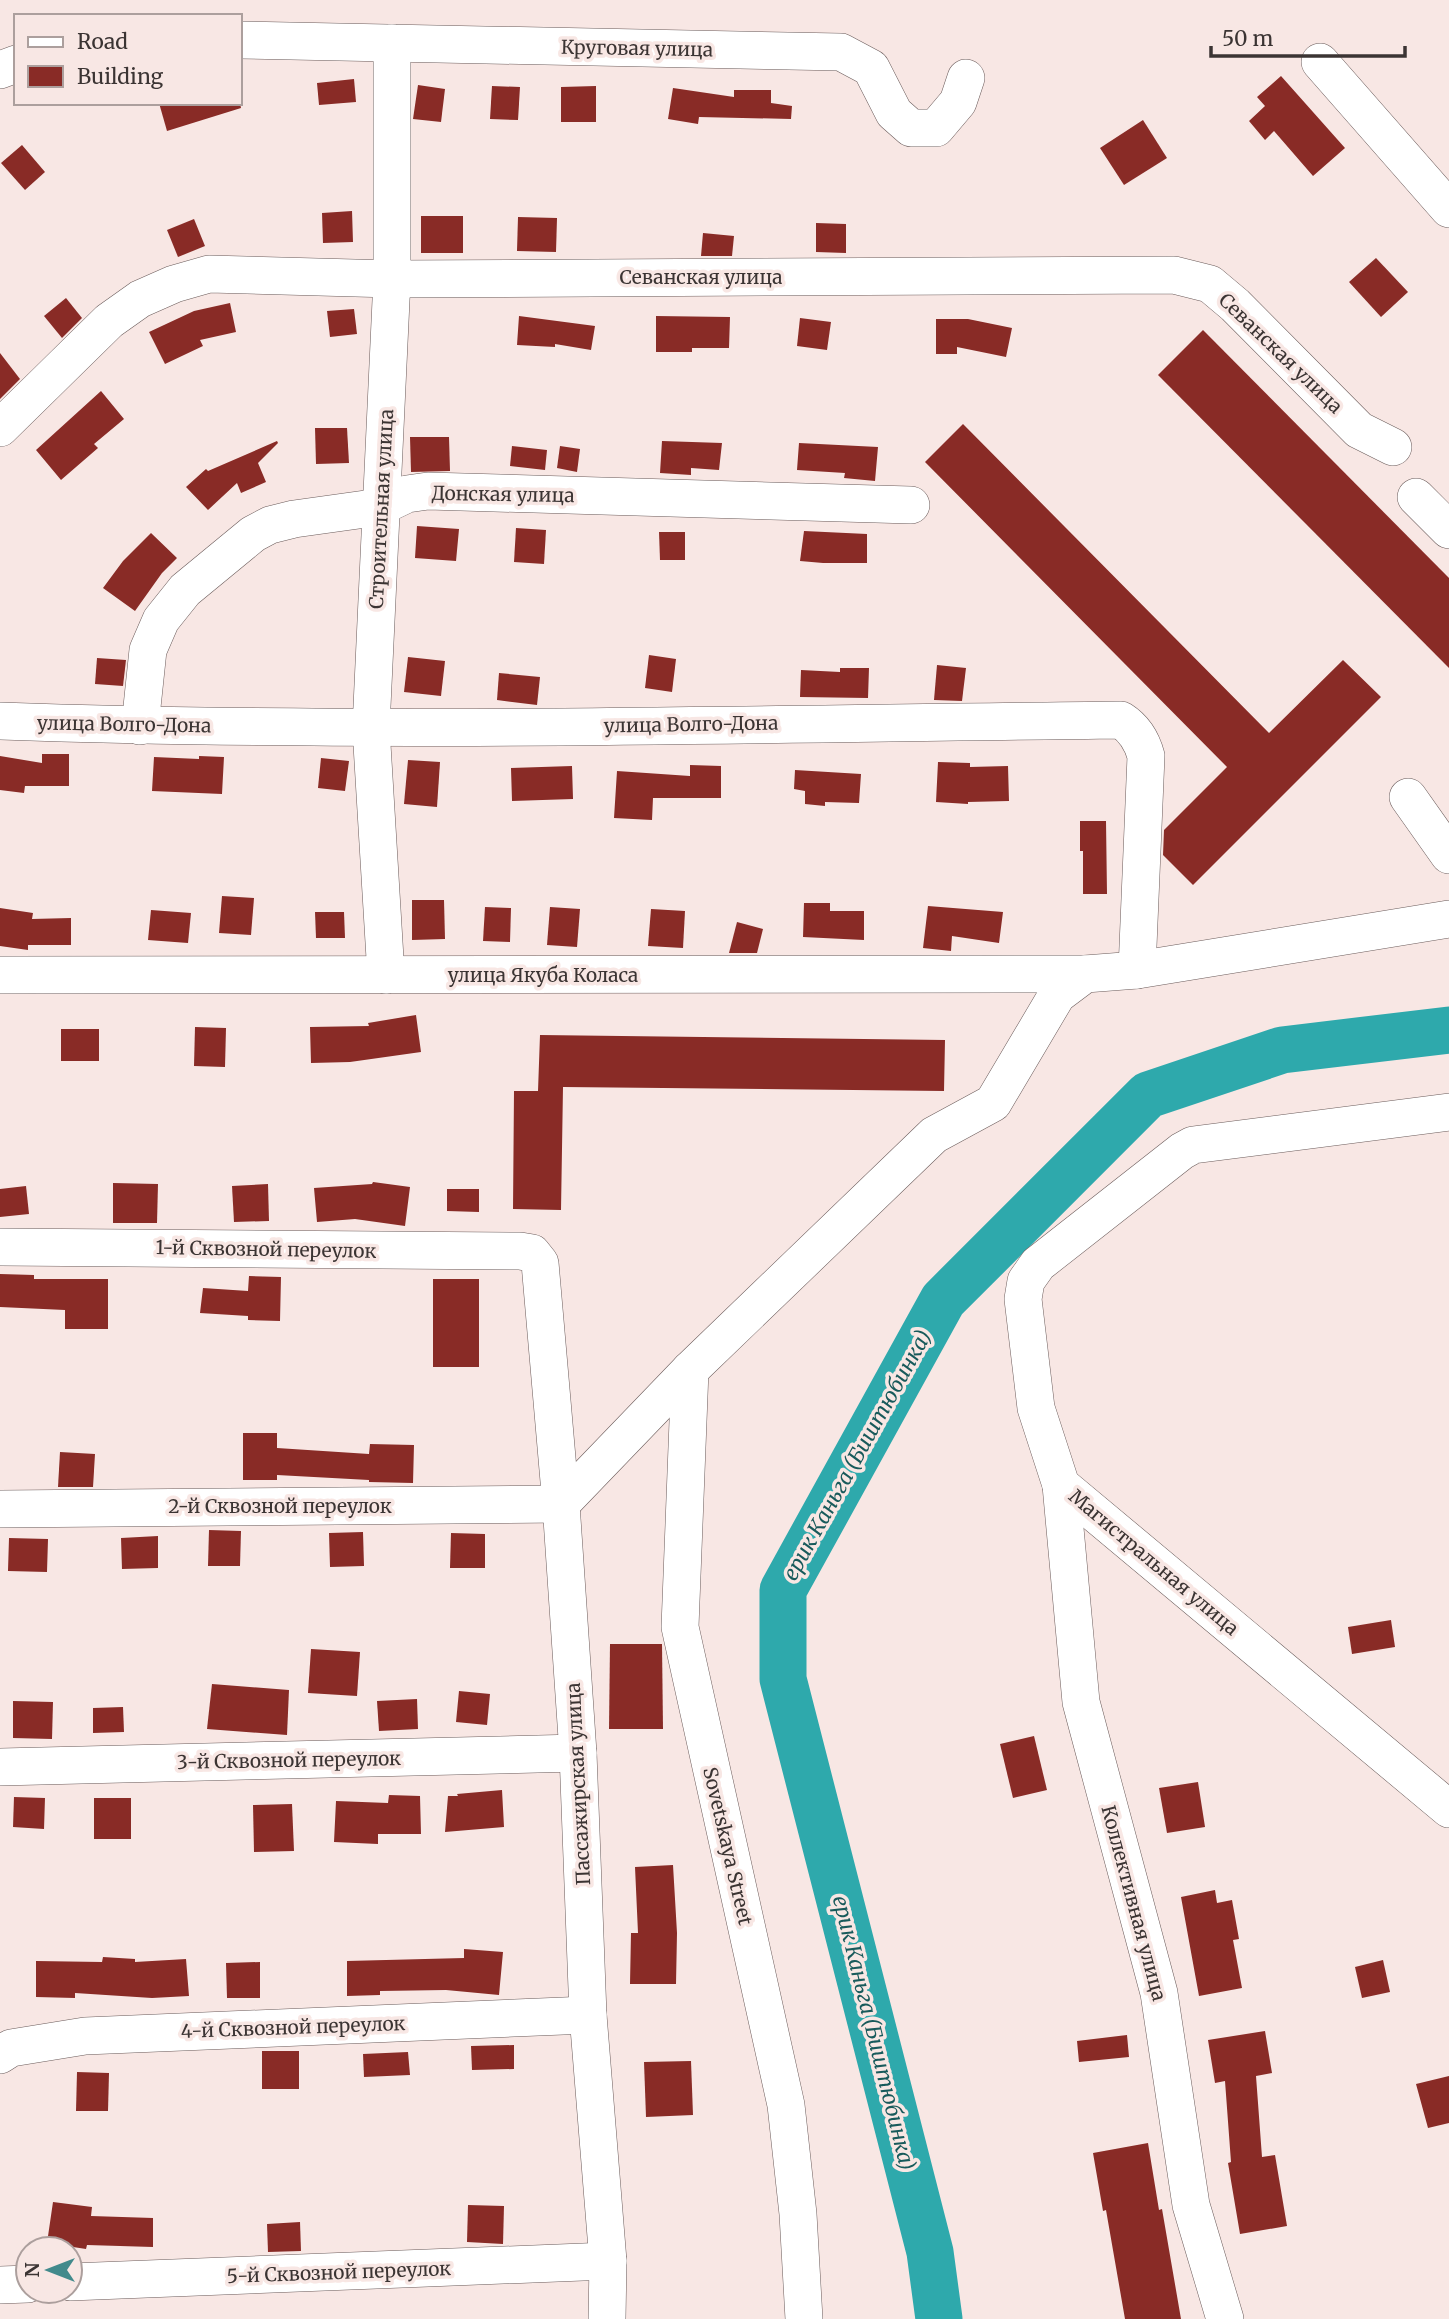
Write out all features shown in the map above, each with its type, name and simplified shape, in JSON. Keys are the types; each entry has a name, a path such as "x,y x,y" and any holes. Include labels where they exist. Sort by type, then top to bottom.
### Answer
{"street":[{"name":"Круговая улица","path":"242,40 841,52 871,68 894,113 911,128 936,128 958,102 966,78"},
{"name":"Строительная улица","path":"386,975 371,728 392,279 392,43"},
{"path":"1320,62 1449,209"},
{"name":"Севанская улица","path":"0,428 110,321 140,299 174,284 209,274 392,279 1174,275 1210,284 1235,305 1359,430 1393,447"},
{"name":"Донская улица","path":"140,726 148,650 161,620 185,590 253,534 294,519 380,507 407,494 428,491 911,505"},
{"path":"1416,497 1449,530"},
{"name":"улица Волго-Дона","path":"0,721 140,726 371,728 1121,720 1131,726 1138,735 1146,756 1138,970"},
{"path":"1408,797 1449,855"},
{"name":"улица Якуба Коласа","path":"0,975 1085,974 1138,970 1449,919"},
{"path":"561,1504 690,1370 934,1135 993,1103 1057,995 1085,974"},
{"name":"Магистральная улица","path":"1449,1112 1193,1145 1038,1264 1026,1282 1023,1299 1036,1408 1061,1485 1449,1808"},
{"name":"1-й Сквозной переулок","path":"0,1247 532,1253"},
{"name":"Пассажирская улица","path":"532,1253 540,1263 542,1277 561,1504 578,1753 588,2015 608,2261 607,2319"},
{"name":"Sovetskaya Street","path":"690,1370 680,1627 786,2105 798,2214 804,2319"},
{"name":"Коллективная улица","path":"1061,1485 1081,1702 1159,1993 1191,2205 1224,2319"},
{"name":"2-й Сквозной переулок","path":"0,1509 561,1504"},
{"name":"3-й Сквозной переулок","path":"0,1768 578,1753"},
{"name":"4-й Сквозной переулок","path":"0,2055 11,2048 85,2036 588,2015"},
{"name":"5-й Сквозной переулок","path":"84,2281 608,2261"}],"building":[{"path":"1281,76 1345,148 1313,176 1274,131 1265,140 1249,121 1265,106 1257,97"},
{"path":"354,79 356,102 319,105 317,83"},
{"path":"418,85 445,89 441,122 413,119"},
{"path":"492,86 520,87 518,120 490,119"},
{"path":"596,86 596,122 561,122 561,87"},
{"path":"673,88 734,97 734,90 771,90 771,103 792,106 791,119 699,117 698,124 668,119"},
{"path":"160,105 240,105 241,108 167,131"},
{"path":"1143,120 1167,158 1124,185 1100,148"},
{"path":"22,145 45,172 25,190 1,163"},
{"path":"352,211 353,242 323,243 322,213"},
{"path":"421,216 463,216 463,253 421,253"},
{"path":"518,217 557,218 556,252 517,251"},
{"path":"194,219 205,246 178,257 167,230"},
{"path":"816,223 846,224 846,253 816,252"},
{"path":"703,233 734,236 732,256 701,256"},
{"path":"1376,258 1408,292 1381,317 1349,282"},
{"path":"66,298 82,318 62,338 44,316"},
{"path":"230,303 236,332 200,340 203,346 165,364 149,332 194,311"},
{"path":"354,309 357,334 330,337 327,311"},
{"path":"519,316 595,326 591,350 555,344 555,347 517,345"},
{"path":"656,316 730,317 729,348 656,352"},
{"path":"800,318 831,322 827,350 797,346"},
{"path":"936,319 968,319 1012,328 1006,357 957,347 957,354 936,354"},
{"path":"1203,330 1449,578 1449,668 1158,375"},
{"path":"0,353 20,379 0,399"},
{"path":"101,391 124,419 94,444 98,448 61,480 36,450"},
{"path":"963,424 1269,733 1343,660 1381,697 1193,885 1163,855 1164,830 1227,767 925,462"},
{"path":"315,428 347,428 349,463 316,464"},
{"path":"410,437 449,437 450,471 411,472"},
{"path":"277,441 258,463 266,482 241,493 237,483 208,510 186,487 206,469 208,471"},
{"path":"662,441 722,443 719,470 691,468 691,475 660,473"},
{"path":"799,443 878,447 875,481 844,478 845,473 797,470"},
{"path":"512,446 547,450 545,470 510,466"},
{"path":"560,446 580,449 577,472 557,468"},
{"path":"417,526 459,529 456,561 415,558"},
{"path":"516,528 546,530 544,564 514,562"},
{"path":"804,531 867,534 867,563 800,561"},
{"path":"659,532 685,532 685,560 660,560"},
{"path":"151,533 177,558 162,573 135,611 103,588 123,561"},
{"path":"649,655 676,659 672,692 645,688"},
{"path":"408,657 445,661 441,696 404,692"},
{"path":"97,658 126,660 123,686 95,684"},
{"path":"937,665 966,668 962,701 934,700"},
{"path":"840,668 869,668 868,698 800,697 801,670 840,672"},
{"path":"499,673 540,677 537,705 497,700"},
{"path":"42,754 69,754 69,786 25,786 24,793 0,790 0,756 42,763"},
{"path":"199,756 224,757 222,794 152,791 154,757 199,759"},
{"path":"321,758 349,761 345,791 318,788"},
{"path":"408,760 440,762 437,807 404,804"},
{"path":"938,762 970,763 970,767 1008,766 1009,801 968,804 936,802"},
{"path":"690,765 721,766 721,798 653,798 652,820 614,818 617,771 690,776"},
{"path":"572,766 573,799 512,801 511,768"},
{"path":"795,770 861,774 859,803 825,802 825,806 805,804 805,791 794,789"},
{"path":"1080,821 1106,821 1107,894 1083,894"},
{"path":"222,896 254,898 251,935 219,933"},
{"path":"412,900 444,900 445,939 412,940"},
{"path":"804,903 830,903 830,911 864,911 864,940 803,937"},
{"path":"928,906 1003,912 999,943 952,936 951,951 923,948"},
{"path":"485,907 511,908 510,942 483,941"},
{"path":"550,907 580,909 577,947 547,945"},
{"path":"0,908 33,913 32,919 71,918 71,945 28,945 28,950 0,946"},
{"path":"651,909 685,911 683,948 648,946"},
{"path":"151,910 191,913 188,943 148,940"},
{"path":"315,912 344,912 345,938 316,938"},
{"path":"737,922 763,929 757,953 729,953"},
{"path":"416,1015 421,1052 350,1062 311,1063 310,1027 369,1026 368,1023"},
{"path":"195,1027 226,1028 225,1067 194,1066"},
{"path":"61,1029 99,1029 99,1061 61,1061"},
{"path":"540,1035 945,1040 944,1091 563,1087 561,1210 513,1209 514,1091 538,1091"},
{"path":"373,1182 410,1187 405,1226 355,1219 317,1222 314,1188"},
{"path":"113,1183 158,1184 157,1223 113,1223"},
{"path":"268,1184 269,1221 234,1222 232,1186"},
{"path":"26,1186 29,1214 0,1217 0,1189"},
{"path":"447,1189 479,1189 479,1212 447,1211"},
{"path":"0,1274 34,1275 34,1279 108,1279 108,1329 65,1329 65,1310 0,1307"},
{"path":"249,1276 281,1277 280,1321 248,1320 248,1316 200,1313 203,1288 248,1291"},
{"path":"433,1279 479,1279 479,1367 433,1367"},
{"path":"243,1433 277,1433 277,1448 369,1454 370,1444 414,1445 413,1483 277,1475 277,1480 243,1480"},
{"path":"60,1452 95,1454 93,1487 58,1487"},
{"path":"209,1530 241,1531 240,1566 208,1566"},
{"path":"363,1532 364,1566 330,1567 329,1533"},
{"path":"451,1533 485,1534 485,1568 450,1568"},
{"path":"158,1536 158,1568 122,1569 121,1538"},
{"path":"9,1538 48,1539 47,1572 8,1571"},
{"path":"1391,1620 1395,1647 1352,1654 1348,1627"},
{"path":"610,1644 662,1644 663,1729 609,1729"},
{"path":"311,1649 360,1652 357,1696 308,1693"},
{"path":"212,1684 289,1690 287,1735 207,1729"},
{"path":"459,1691 490,1694 487,1725 456,1722"},
{"path":"417,1699 418,1729 379,1731 377,1701"},
{"path":"13,1701 53,1702 52,1739 13,1738"},
{"path":"123,1707 124,1732 93,1733 93,1708"},
{"path":"1034,1736 1047,1790 1013,1798 1000,1744"},
{"path":"1198,1782 1205,1827 1167,1833 1159,1788"},
{"path":"502,1790 504,1827 445,1832 448,1796"},
{"path":"389,1795 420,1796 421,1834 378,1834 378,1844 334,1842 336,1801 388,1803"},
{"path":"14,1797 45,1798 44,1829 13,1827"},
{"path":"94,1798 131,1798 131,1839 94,1839"},
{"path":"292,1804 294,1851 254,1852 253,1805"},
{"path":"673,1865 677,1933 676,1984 630,1984 631,1933 638,1933 635,1867"},
{"path":"1215,1890 1217,1903 1232,1900 1239,1939 1233,1940 1242,1988 1199,1996 1181,1897"},
{"path":"464,1949 503,1952 499,1995 446,1990 380,1991 380,1995 347,1996 347,1961 464,1958"},
{"path":"103,1957 135,1959 135,1962 186,1959 189,1996 152,1998 75,1993 75,1998 36,1997 36,1961 102,1962"},
{"path":"1383,1960 1390,1992 1362,1998 1355,1967"},
{"path":"260,1962 260,1998 227,1998 226,1963"},
{"path":"1265,2031 1272,2073 1256,2076 1262,2157 1275,2155 1287,2226 1240,2234 1228,2163 1231,2162 1225,2081 1215,2083 1208,2040"},
{"path":"1127,2035 1129,2057 1079,2062 1077,2041"},
{"path":"514,2045 514,2069 472,2070 471,2046"},
{"path":"262,2051 299,2051 299,2089 262,2089"},
{"path":"408,2052 410,2075 364,2077 363,2054"},
{"path":"691,2061 693,2115 646,2117 644,2062"},
{"path":"77,2072 109,2073 108,2111 76,2111"},
{"path":"1449,2076 1449,2123 1428,2128 1416,2084"},
{"path":"1148,2143 1181,2319 1125,2319 1106,2210 1103,2211 1093,2153"},
{"path":"53,2202 92,2207 91,2216 153,2218 153,2247 87,2245 86,2249 84,2235 48,2235"},
{"path":"468,2205 504,2206 503,2244 467,2242"},
{"path":"300,2222 301,2251 268,2252 267,2224"}],"waterway":[{"name":"ерик Каньга (Биштюбинка)","path":"939,2319 930,2252 783,1679 783,1590 943,1300 1148,1095 1282,1050 1449,1030"}]}
